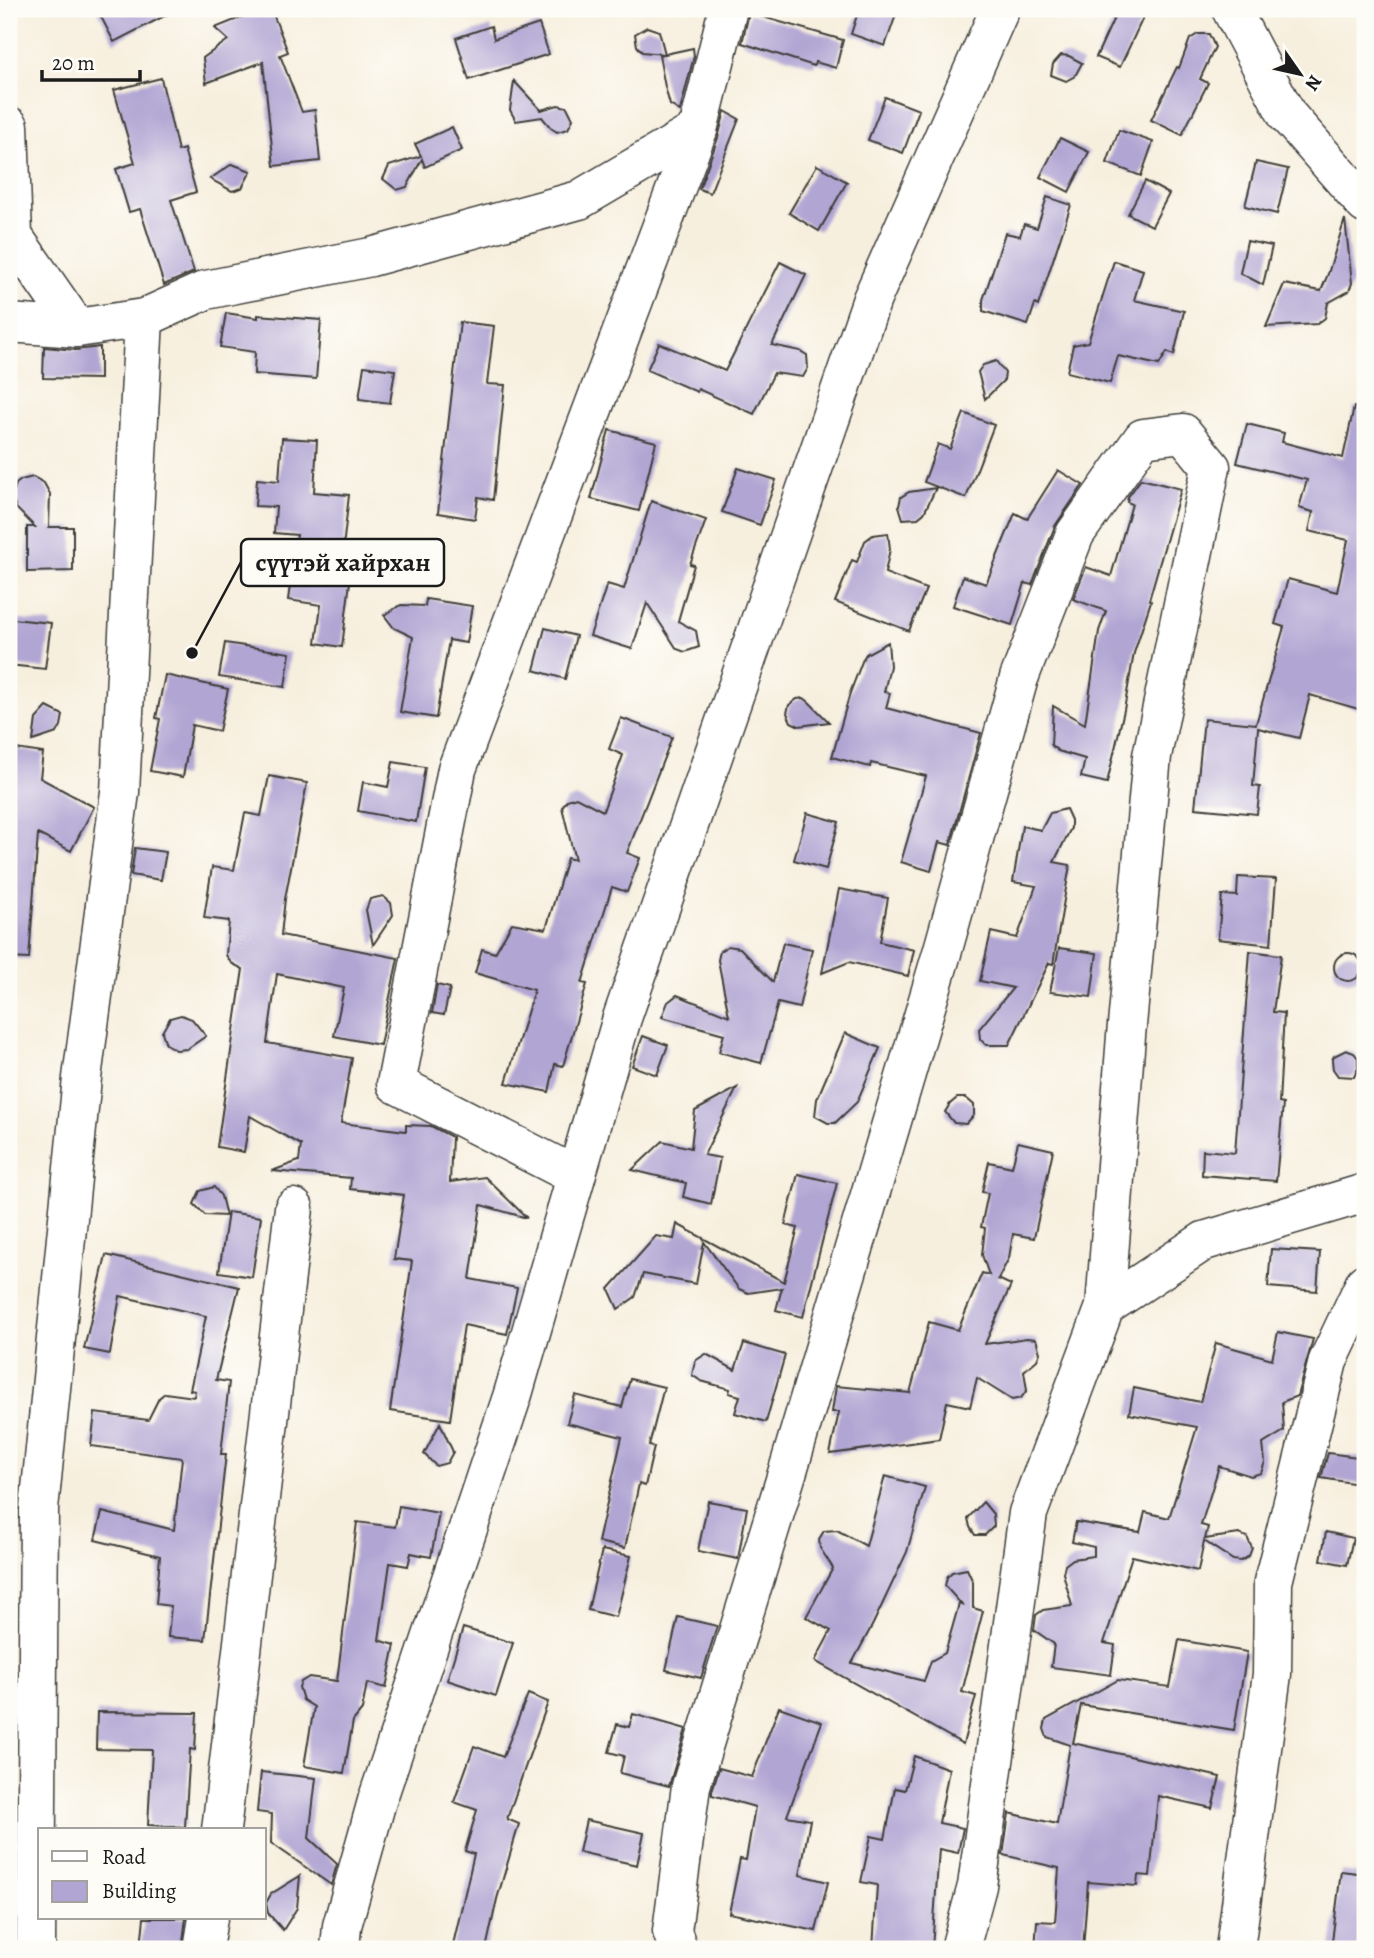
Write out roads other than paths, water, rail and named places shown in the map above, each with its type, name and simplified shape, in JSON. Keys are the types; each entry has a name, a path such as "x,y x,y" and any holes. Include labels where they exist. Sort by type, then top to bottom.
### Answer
{"street":[{"path":"576,1176 396,1084 457,769 698,130 728,9"},
{"path":"340,1949 342,1926 377,1801 513,1394 622,1018 872,299 1000,9"},
{"path":"1231,9 1287,115 1365,204"},
{"path":"9,126 13,236 78,328"},
{"path":"9,323 78,328 144,318 206,290 371,257 579,200 698,130"},
{"path":"37,1949 39,1509 82,1078 120,792 144,318"},
{"path":"678,1949 672,1931 691,1786 934,980 1019,678 1075,534 1143,438 1183,433 1211,467 1152,756 1126,1036 1105,1307 1028,1513 977,1886 960,1949"},
{"path":"1105,1307 1204,1241 1365,1193"},
{"path":"221,1828 294,1208"},
{"path":"1235,1949 1272,1674 1273,1582 1328,1361 1365,1283"},
{"path":"204,1949 208,1920"}],"place":[{"name":"сүүтэй хайрхан","path":"192,653"}]}
